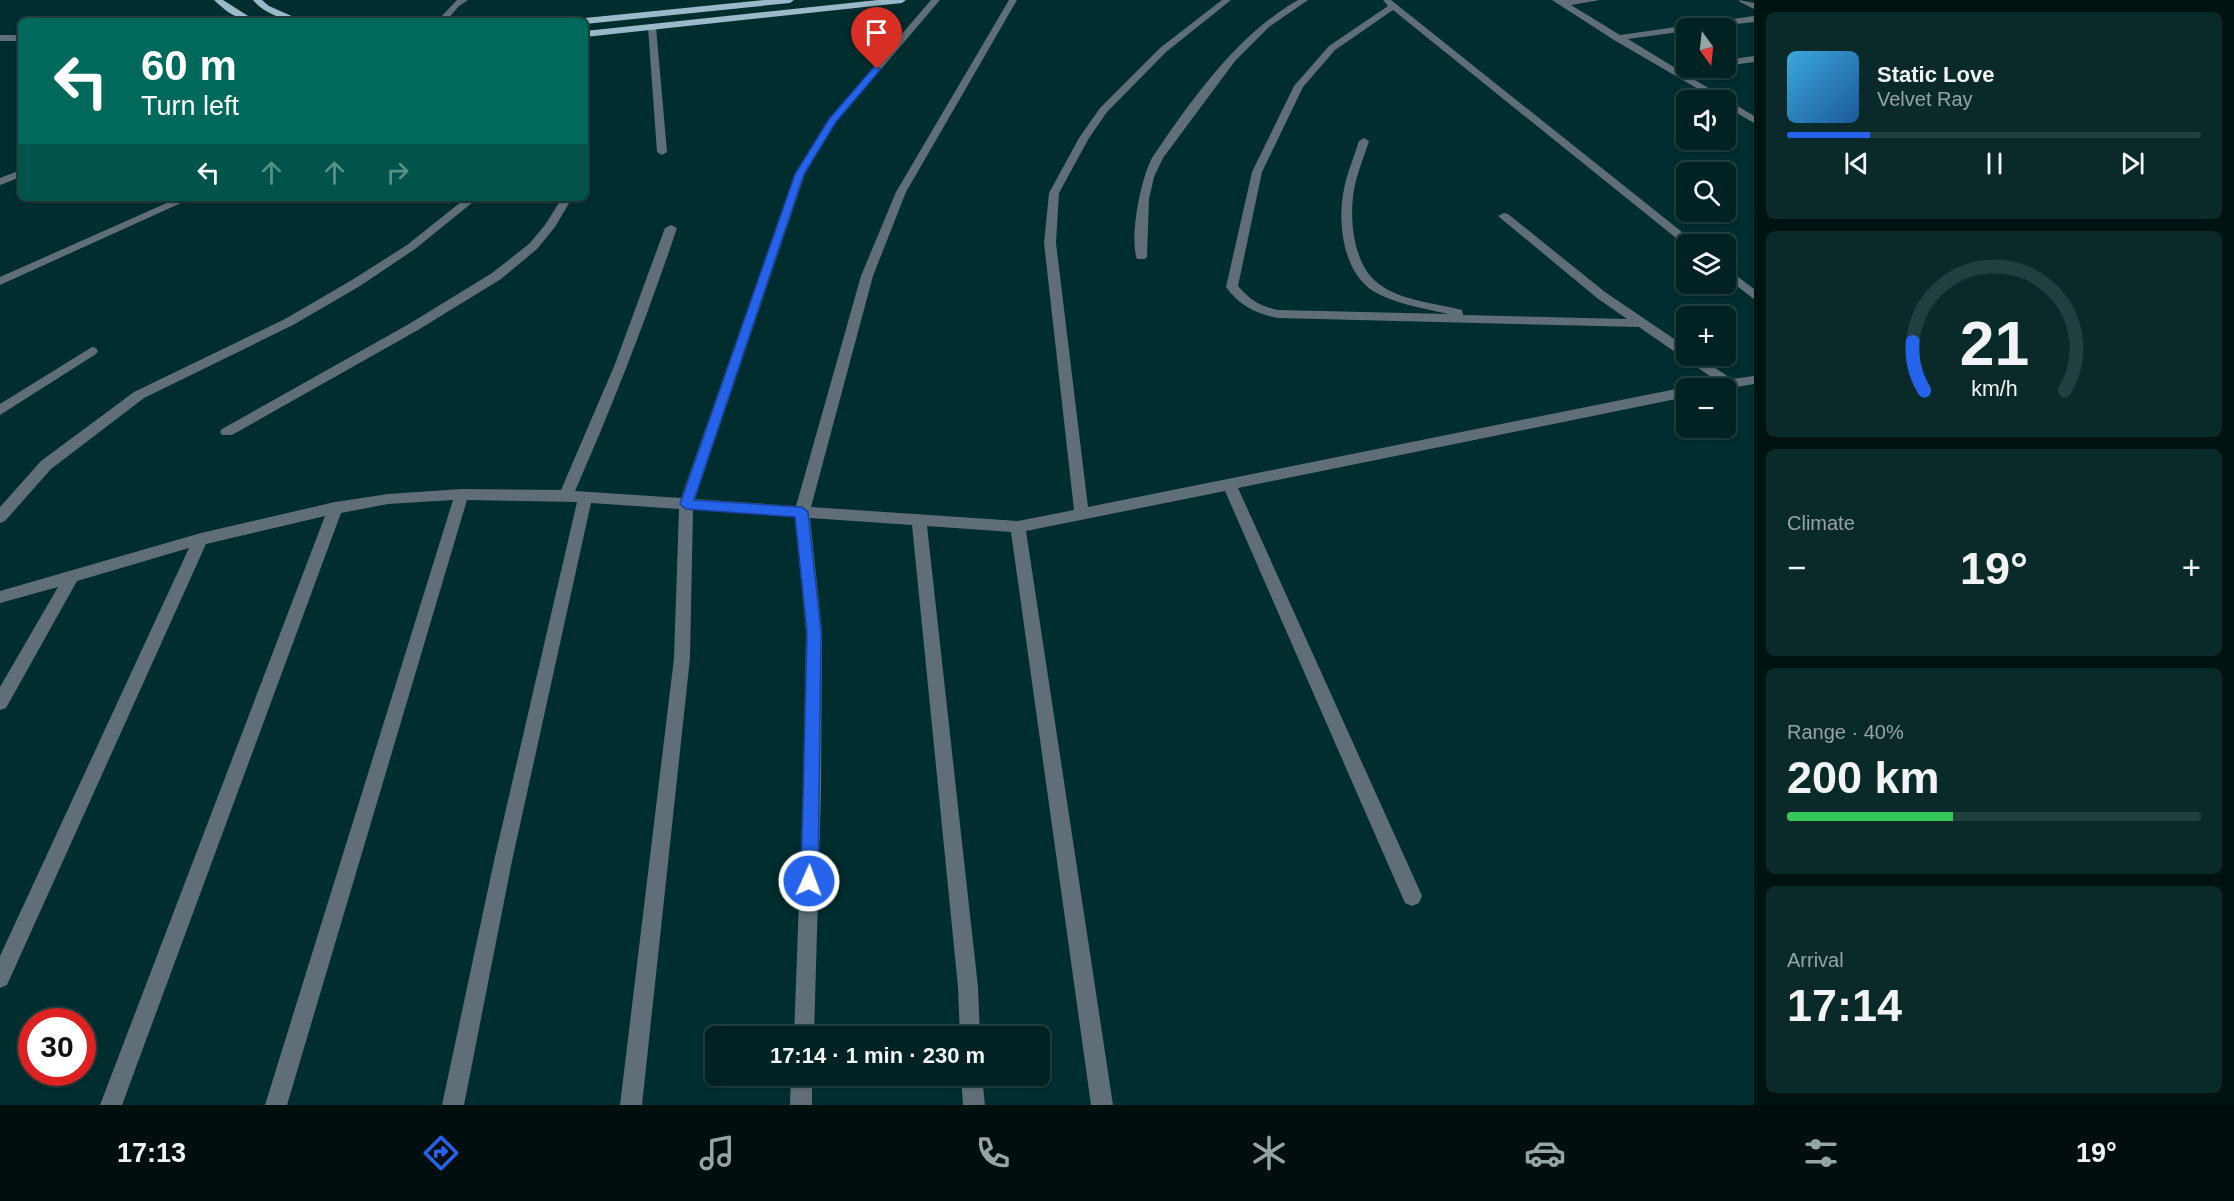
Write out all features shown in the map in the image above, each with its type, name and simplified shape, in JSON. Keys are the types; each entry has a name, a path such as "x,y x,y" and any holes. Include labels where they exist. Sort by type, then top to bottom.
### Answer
{"main road":[{"path":"218,0 246,18"},
{"path":"257,0 266,8 291,18"},
{"path":"588,21 790,0"},
{"path":"588,34 902,0"}],"street":[{"path":"444,18 456,4 464,0"},
{"path":"728,7 738,0"},
{"path":"631,1105 682,658 686,504 800,174 832,121 936,0"},
{"path":"804,1026 812,792 814,632 802,512 867,276 901,192 1012,0"},
{"path":"1083,514 1050,243 1054,192 1084,138 1103,110 1163,50 1227,0"},
{"path":"1141,257 1142,215 1153,166 1182,123 1255,35 1285,9 1304,0"},
{"path":"1559,2 1596,0"},
{"path":"1743,0 1754,6"},
{"path":"1559,2 1706,90"},
{"path":"1642,323 1278,314 1260,311 1243,301 1232,287 1257,172 1299,87 1332,48 1389,3 1678,234"},
{"path":"1617,38 1754,19"},
{"path":"652,27 662,152"},
{"path":"0,38 18,38"},
{"path":"1736,61 1754,59"},
{"path":"1736,109 1754,120"},
{"path":"1364,141 1349,191 1348,222 1351,249 1362,273 1374,286 1387,293 1480,319"},
{"path":"0,182 18,173"},
{"path":"0,281 180,201"},
{"path":"0,517 46,465 139,395 289,322 356,283 411,247 469,201"},
{"path":"226,432 292,393 379,348 461,299 527,253 551,226 565,201"},
{"path":"1504,216 1601,295 1676,346"},
{"path":"566,496 608,404 638,327 671,228"},
{"path":"1736,281 1754,295"},
{"path":"0,410 92,351"},
{"path":"1705,366 1722,378"},
{"path":"1736,382 1754,380"},
{"path":"0,597 201,539 335,508 388,499 462,494 566,496 1018,526 1676,394"},
{"path":"1229,484 1412,896"},
{"path":"276,1105 462,494"},
{"path":"453,1105 503,861 585,497"},
{"path":"111,1105 335,508"},
{"path":"919,520 968,987 970,1026"},
{"path":"1018,526 1102,1105"},
{"path":"0,978 201,539"},
{"path":"0,703 72,576"},
{"path":"801,1105 802,1086"},
{"path":"973,1086 974,1105"}],"route":[{"path":"809,881 814,632 802,512 686,504 800,174 832,121 877,69"}]}
